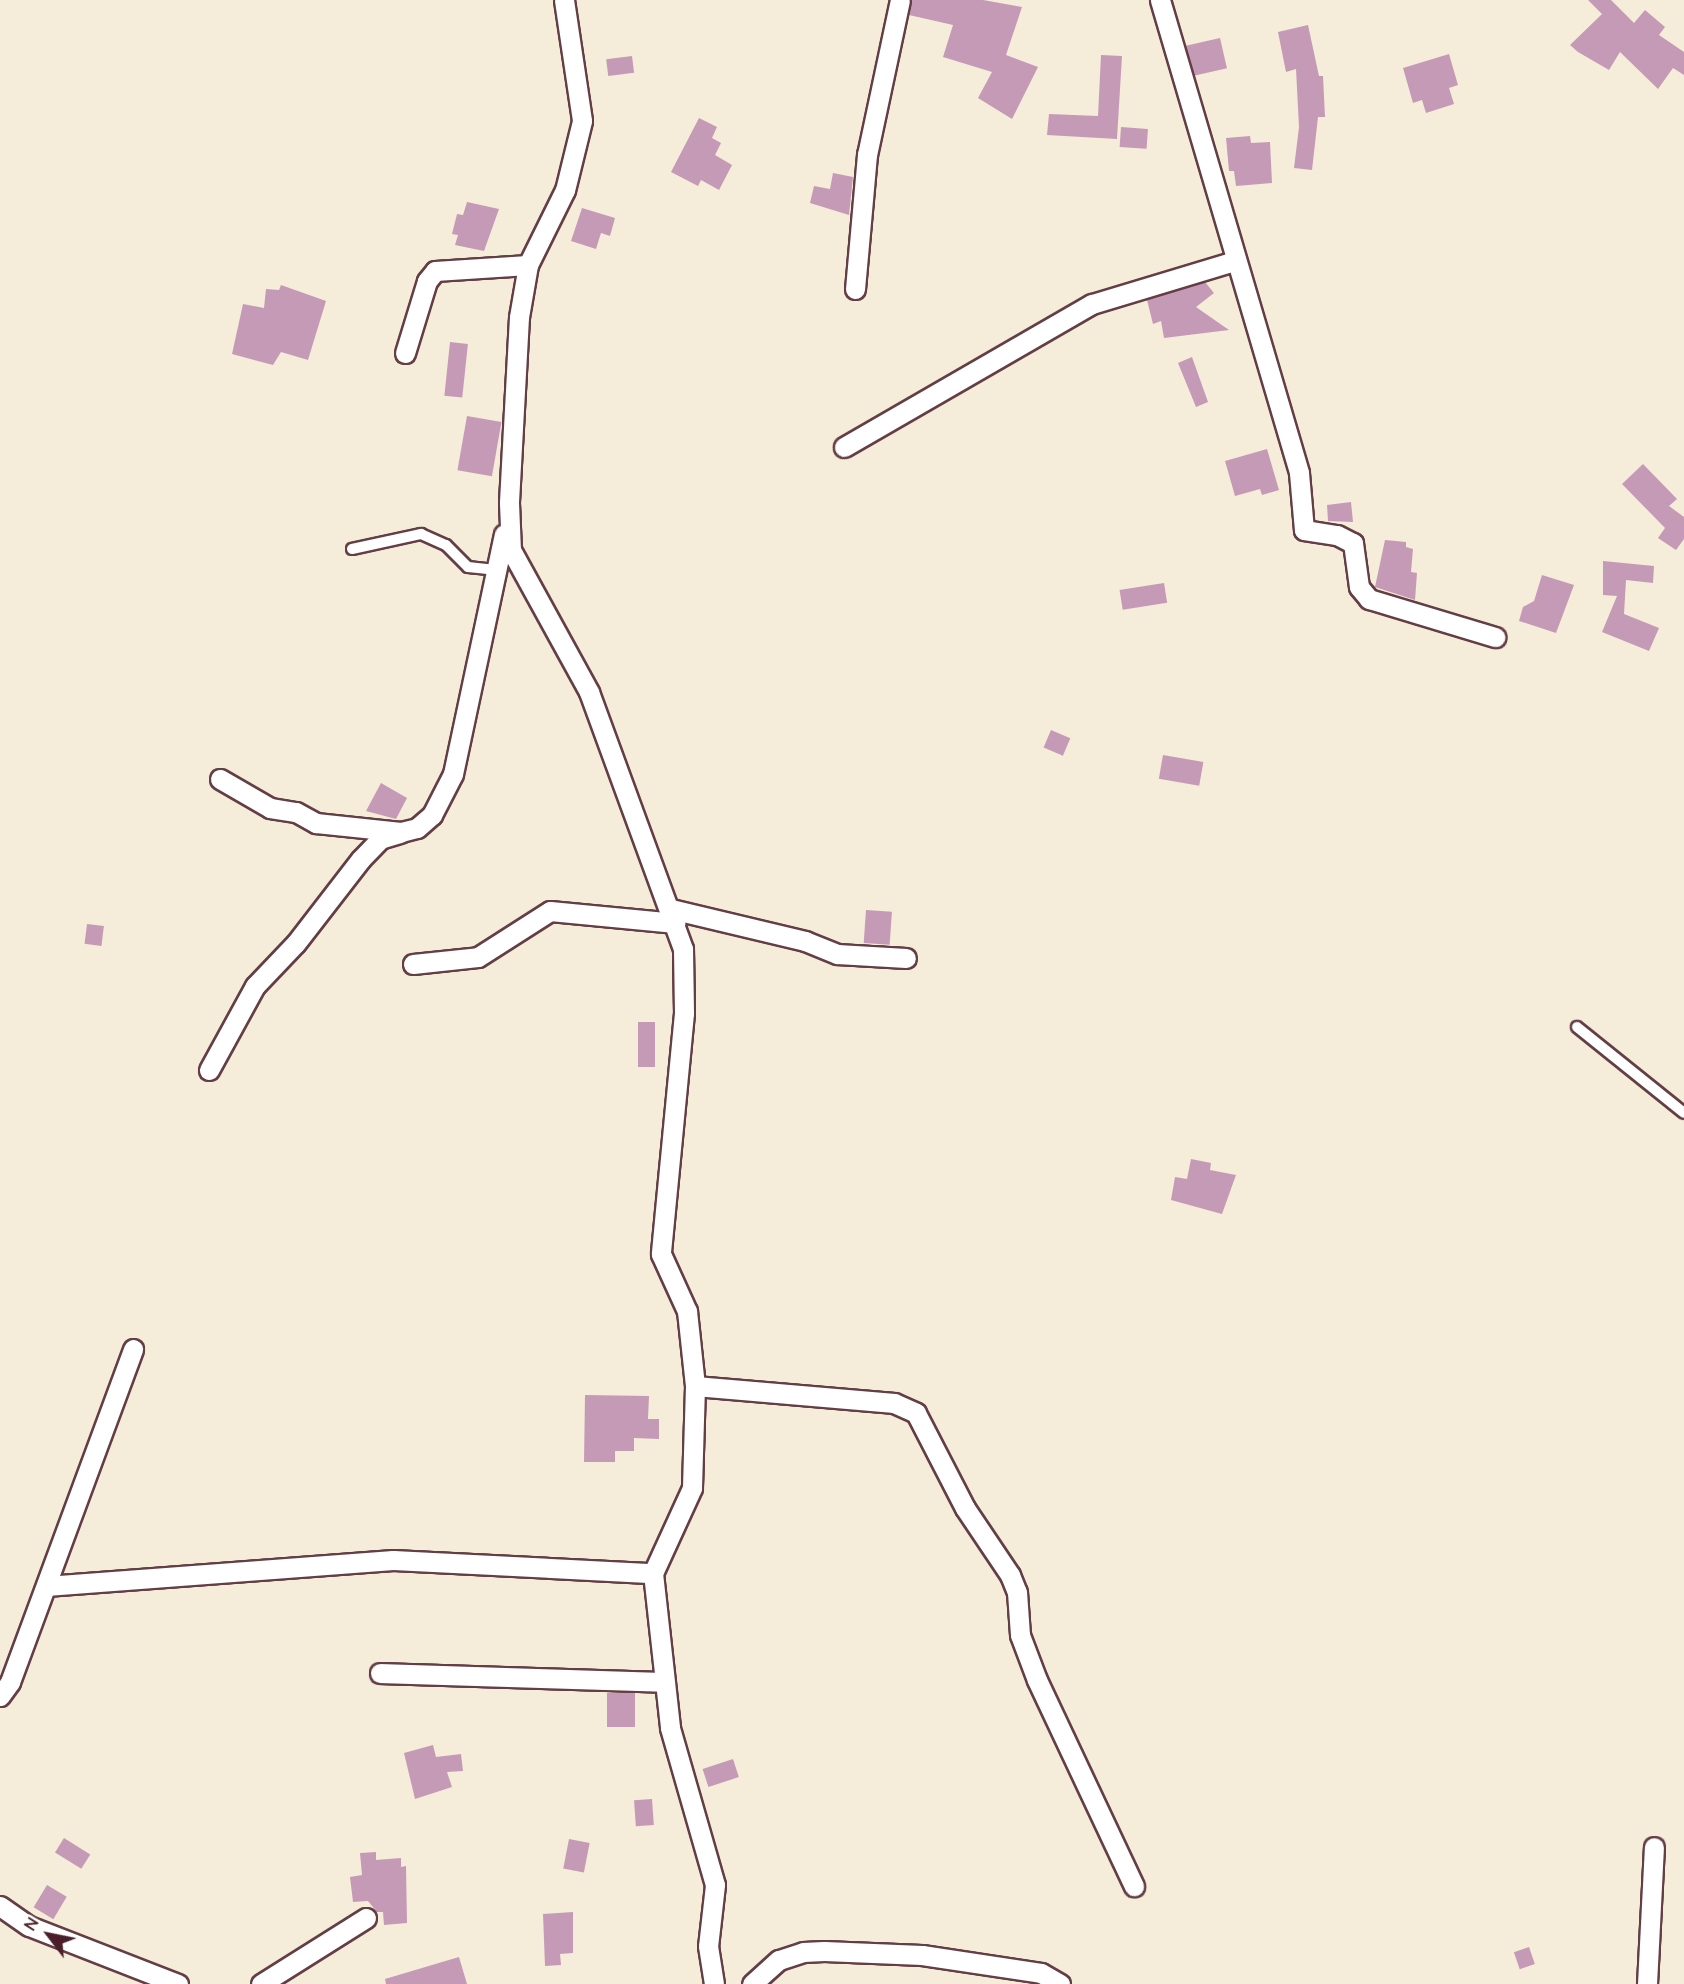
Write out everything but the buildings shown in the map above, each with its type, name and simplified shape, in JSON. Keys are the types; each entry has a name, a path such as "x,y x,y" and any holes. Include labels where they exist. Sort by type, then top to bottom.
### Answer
{"street":[{"path":"564,0 582,121 565,190 528,265 519,317 509,503 511,550 589,692 684,949 684,1013 661,1254 687,1311 695,1386 692,1488 653,1573 661,1682 670,1728 715,1885 708,1946 714,1984"},
{"path":"855,289 867,155 900,0"},
{"path":"1160,0 1234,261 1299,472 1304,530 1337,535 1353,543 1359,587 1369,599 1494,637"},
{"path":"844,447 1092,304 1234,261"},
{"path":"405,353 427,281 435,271 528,265"},
{"path":"209,1070 255,986 296,943 360,859 380,839 417,828 432,815 453,774 498,570 509,503"},
{"path":"220,779 270,808 296,812 316,822 401,832"},
{"path":"413,964 478,957 550,911 673,916 805,941 837,954 906,958"},
{"path":"0,1696 10,1682 133,1349"},
{"path":"695,1386 894,1403 916,1413 965,1508 1010,1576 1017,1592 1020,1635 1037,1680 1134,1886"},
{"path":"46,1586 393,1560 653,1573"},
{"path":"380,1673 661,1682"},
{"path":"1647,1984 1654,1847"},
{"path":"0,1906 30,1926 178,1984"},
{"path":"261,1984 366,1918"},
{"path":"752,1984 779,1960 824,1951 922,1955 1041,1973 1060,1984"}],"lane":[{"path":"352,549 421,534 446,545 468,567 498,570"},
{"path":"1577,1027 1684,1113"}]}
